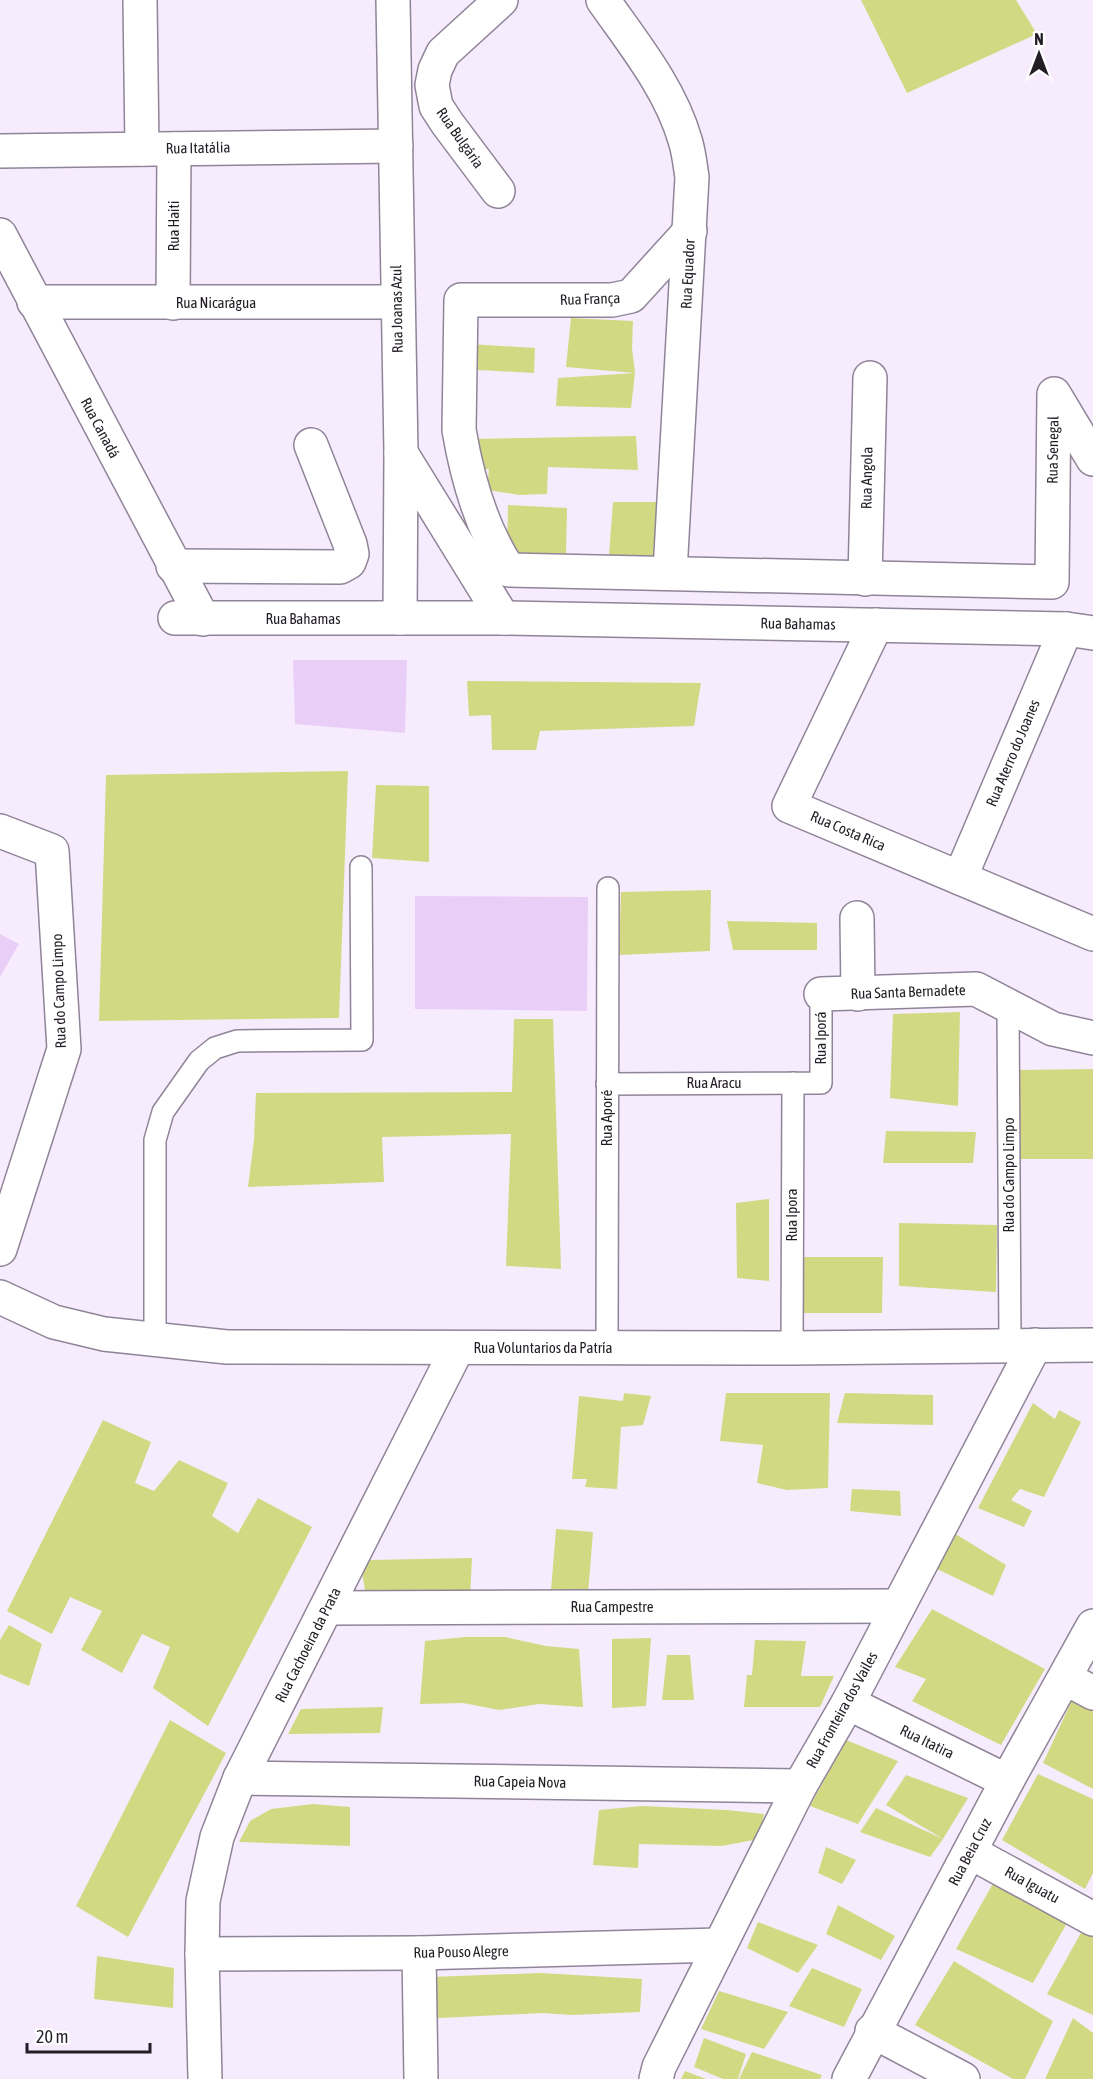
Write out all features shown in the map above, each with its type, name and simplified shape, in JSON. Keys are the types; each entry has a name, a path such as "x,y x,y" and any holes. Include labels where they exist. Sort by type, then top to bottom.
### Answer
{"street":[{"name":"Rua Haiti","path":"140,0 173,303"},
{"name":"Rua Joanas Azul","path":"393,0 401,453 400,618"},
{"name":"Rua Bulgária","path":"498,191 436,106 432,85 435,70 443,53 501,0"},
{"name":"Rua Equador","path":"603,0 645,60 674,110 686,141 692,177 670,572"},
{"name":"Rua Itatália","path":"0,151 396,146"},
{"name":"Rua França","path":"670,572 509,570 498,553 483,517 459,430 461,300 612,300 631,296 690,231"},
{"name":"Rua Canadá","path":"0,235 173,566 189,619"},
{"name":"Rua Nicarágua","path":"34,302 397,302"},
{"name":"Rua Angola","path":"865,579 870,378"},
{"name":"Rua Senegal","path":"865,579 1052,582 1054,394 1093,459"},
{"path":"173,566 340,567 349,562 352,554 350,544 311,445"},
{"path":"401,453 503,618"},
{"path":"670,572 865,579"},
{"name":"Rua Bahamas","path":"189,619 503,618 1080,631"},
{"name":"Rua Costa Rica","path":"876,625 789,806 1093,934"},
{"name":"Rua Aterro do Joanes","path":"960,878 1080,631"},
{"name":"Rua do Campo Limpo","path":"0,831 52,851 64,1049 0,1249"},
{"path":"857,918 858,994"},
{"name":"Rua Santa Bernadete","path":"821,994 976,989 1053,1029 1093,1038"},
{"name":"Rua Voluntarios da Patría","path":"0,1297 54,1322 104,1334 227,1347 457,1349 1093,1345"},
{"name":"Rua Fronteira dos Vailes","path":"656,2079 659,2067 800,1786 848,1703 898,1606 1022,1345"},
{"name":"Rua Cachoeira da Prata","path":"205,2079 203,1901 215,1847 240,1778 457,1349"},
{"name":"Rua Campestre","path":"327,1608 898,1606"},
{"name":"Rua Beia Cruz","path":"849,2079 872,2031 1007,1781 1079,1685 1093,1626"},
{"name":"Rua Itatira","path":"848,1703 1007,1781"},
{"name":"Rua Capeia Nova","path":"240,1778 800,1786"},
{"name":"Rua Iguatu","path":"970,1852 1093,1919"},
{"name":"Rua Pouso Alegre","path":"202,1954 419,1953 720,1946"},
{"path":"419,1953 421,2079"},
{"path":"872,2031 963,2079"}],"lane":[{"path":"155,1341 155,1140 163,1112 199,1061 215,1047 237,1041 362,1040 361,867"},
{"name":"Rua Aporé","path":"607,1348 608,888"},
{"name":"Rua Iporá","path":"821,994 821,1083"},
{"name":"Rua do Campo Limpo","path":"1008,1006 1022,1345"},
{"name":"Rua Ipora","path":"792,1083 792,1348"},
{"name":"Rua Aracu","path":"607,1084 821,1083"}],"shaded area":[{"path":"293,660 407,660 405,733 295,724"},
{"path":"415,896 588,897 587,1011 415,1009"},
{"path":"0,934 19,944 0,977"}],"building":[{"path":"861,0 1016,0 1037,34 907,93"},
{"path":"571,318 633,321 632,348 635,373 566,367"},
{"path":"469,344 535,348 534,373 460,369"},
{"path":"635,373 631,408 556,406 558,378"},
{"path":"636,436 638,470 548,467 547,494 520,495 487,490 489,469 468,470 473,439"},
{"path":"613,502 663,502 658,556 609,555"},
{"path":"508,505 567,508 566,555 507,552"},
{"path":"467,681 701,683 694,726 540,731 536,750 492,750 491,715 469,716"},
{"path":"348,771 339,1018 99,1021 106,775"},
{"path":"376,785 429,786 429,862 372,858"},
{"path":"711,890 710,951 619,955 621,892"},
{"path":"727,921 817,923 817,950 733,950"},
{"path":"960,1012 958,1106 890,1098 893,1014"},
{"path":"514,1019 553,1019 561,1269 506,1266 511,1134 382,1137 384,1182 248,1187 254,1140 256,1093 512,1092"},
{"path":"1093,1069 1093,1159 1009,1159 1017,1070"},
{"path":"886,1131 976,1132 973,1163 883,1163"},
{"path":"769,1199 769,1281 737,1278 736,1203"},
{"path":"899,1223 997,1225 996,1292 899,1286"},
{"path":"802,1257 883,1257 882,1313 802,1313"},
{"path":"624,1393 651,1396 643,1425 621,1427 617,1489 585,1487 587,1479 572,1479 579,1396 623,1401"},
{"path":"726,1393 830,1393 828,1488 787,1490 757,1483 763,1445 720,1441"},
{"path":"845,1393 933,1395 933,1425 837,1423"},
{"path":"1033,1403 1055,1419 1059,1410 1081,1422 1044,1497 1020,1489 1011,1500 1032,1511 1024,1527 978,1508"},
{"path":"103,1420 151,1442 135,1483 154,1491 179,1460 228,1483 212,1516 238,1533 258,1498 312,1527 208,1726 153,1688 170,1647 142,1634 122,1673 81,1650 102,1611 70,1597 52,1634 7,1611"},
{"path":"852,1489 900,1491 901,1516 850,1511"},
{"path":"556,1529 593,1532 588,1594 551,1590"},
{"path":"949,1530 1006,1565 993,1596 931,1566"},
{"path":"472,1558 470,1597 365,1590 362,1573 370,1560"},
{"path":"932,1609 1045,1669 1001,1745 912,1701 926,1679 895,1667"},
{"path":"9,1625 42,1644 29,1686 0,1674 0,1640"},
{"path":"465,1637 505,1637 546,1646 579,1649 583,1707 539,1704 499,1710 463,1703 420,1704 425,1641"},
{"path":"651,1638 646,1706 612,1708 612,1639"},
{"path":"755,1640 806,1641 801,1676 834,1676 820,1707 744,1707 747,1675 752,1675"},
{"path":"667,1655 690,1655 694,1700 662,1700"},
{"path":"1073,1698 1093,1709 1093,1789 1043,1763"},
{"path":"383,1707 380,1733 288,1734 301,1709"},
{"path":"170,1720 226,1753 128,1937 76,1906"},
{"path":"846,1740 898,1761 858,1824 810,1806"},
{"path":"1038,1774 1093,1799 1093,1873 1085,1889 1002,1840"},
{"path":"906,1775 968,1798 943,1839 886,1805"},
{"path":"313,1804 350,1807 350,1846 239,1842 250,1821 271,1809"},
{"path":"642,1806 764,1814 759,1839 722,1846 639,1844 638,1868 593,1865 599,1810"},
{"path":"876,1808 943,1839 930,1857 860,1832"},
{"path":"826,1847 856,1860 842,1884 818,1873"},
{"path":"995,1880 1067,1923 1033,1983 956,1949"},
{"path":"838,1905 895,1936 881,1960 826,1934"},
{"path":"758,1922 818,1945 798,1973 747,1948"},
{"path":"1082,1931 1093,1937 1093,2015 1047,1994"},
{"path":"97,1956 174,1968 173,2008 94,1999"},
{"path":"954,1961 1053,2021 1025,2079 1013,2079 915,2025"},
{"path":"812,1968 862,1989 844,2027 789,2006"},
{"path":"541,1973 642,1979 640,2012 572,2015 542,2013 420,2019 429,1977"},
{"path":"719,1991 788,2012 764,2049 701,2029"},
{"path":"1073,2018 1093,2033 1093,2079 1045,2079"},
{"path":"704,2038 746,2054 738,2079 723,2079 694,2067"},
{"path":"752,2052 822,2075 820,2079 739,2079"},
{"path":"685,2071 706,2079 681,2079"}]}
